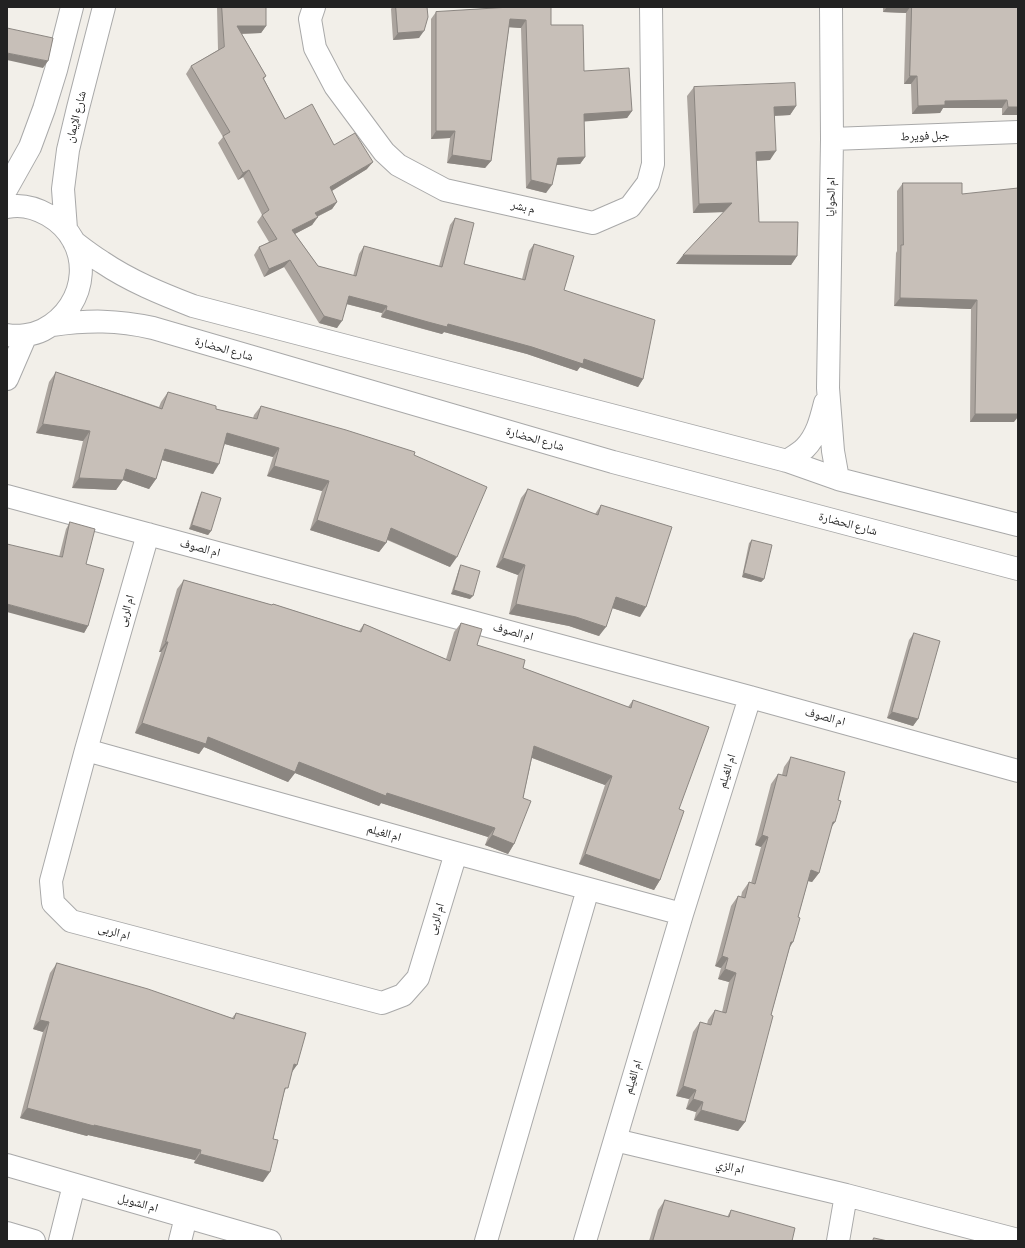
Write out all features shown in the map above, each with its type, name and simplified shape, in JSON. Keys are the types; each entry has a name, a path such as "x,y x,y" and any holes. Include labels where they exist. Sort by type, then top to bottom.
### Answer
{"street":[{"path":"7,188 30,147 44,109 56,70 72,7"},
{"name":"شارع الإيمان","path":"52,325 64,315 73,303 79,288 81,272 80,257 70,236 63,189 68,150 104,7"},
{"name":"م بشر","path":"314,7 310,19 314,48 335,86 384,152 398,165 445,190 593,224 630,207 648,183 653,164 651,7"},
{"name":"ام الحوايا","path":"831,7 832,139 828,388 833,451 838,479"},
{"name":"جبل فويرط","path":"832,139 1018,132"},
{"path":"7,207 25,206 41,211 54,218 70,236 102,262 161,294 193,306 787,461 838,479 1018,525"},
{"name":"شارع الحضارة","path":"52,325 102,321 128,323 153,328 613,462 1018,569"},
{"path":"7,379 17,335 38,332 52,325"},
{"name":"ام الحوايا","path":"787,461 805,448 813,438 819,426 828,388"},
{"name":"ام الصوف","path":"7,496 1018,771"},
{"name":"ام الربى","path":"148,534 86,750 51,881 53,903 71,921 382,1003 403,995 418,978 456,853"},
{"name":"ام الغيلم","path":"584,1241 682,914 750,697"},
{"name":"ام الغيلم","path":"86,750 682,914"},
{"path":"486,1241 588,889"},
{"name":"ام الزي","path":"615,1140 846,1195 1018,1240"},
{"name":"ام الشويل","path":"7,1165 270,1241"},
{"path":"60,1241 74,1185"},
{"path":"838,1241 846,1195"},
{"path":"180,1241 186,1217"},
{"path":"7,1233 34,1241"}],"building":[{"path":"222,7 266,7 266,26 237,26 266,76 263,78 285,119 312,104 334,145 355,133 373,162 330,187 337,202 315,213 318,217 292,230 318,266 356,276 364,246 442,267 455,218 474,223 464,264 525,280 534,244 574,256 564,290 655,320 643,379 584,359 583,364 532,347 448,324 447,327 428,322 386,310 387,306 349,296 342,321 324,316 290,260 269,269 259,247 277,239 262,215 269,210 249,170 243,173 223,136 230,132 191,66 224,47"},
{"path":"396,7 427,7 428,17 424,31 398,33"},
{"path":"511,7 551,7 551,25 583,25 584,71 629,68 632,111 584,114 585,157 558,158 552,185 531,180 526,20 510,19 491,161 452,155 455,131 436,131 436,12"},
{"path":"912,7 1018,7 1018,107 1008,107 1007,100 945,101 945,105 918,106 917,76 910,76"},
{"path":"7,28 53,38 48,61 7,53"},
{"path":"795,83 796,106 774,107 776,151 756,152 759,222 798,222 797,256 683,255 732,203 699,204 694,87"},
{"path":"903,183 962,183 962,194 1018,188 1018,414 975,414 977,300 900,298 901,245 903,245"},
{"path":"56,372 162,409 168,392 216,406 216,409 257,419 261,406 346,430 415,452 414,455 487,487 457,557 391,528 386,543 317,520 329,481 274,466 279,448 227,433 219,464 165,449 156,479 126,469 123,480 79,478 90,431 43,424"},
{"path":"528,489 598,515 601,505 672,527 646,607 616,597 606,627 576,617 516,604 525,565 503,558"},
{"path":"202,492 221,498 211,531 192,525"},
{"path":"70,522 95,529 86,564 104,569 88,626 7,604 7,544 62,557"},
{"path":"752,540 772,545 764,579 744,573"},
{"path":"461,565 480,571 473,596 454,590"},
{"path":"184,580 272,605 273,604 361,632 364,624 450,661 461,623 482,629 477,645 525,660 523,668 631,708 633,700 709,727 679,809 684,811 660,880 585,854 612,776 534,746 523,798 531,801 514,844 492,835 495,828 387,793 386,796 299,762 295,772 208,737 206,744 142,723 168,642 166,642"},
{"path":"914,633 940,641 918,719 892,712"},
{"path":"791,757 845,772 838,800 841,801 835,822 833,822 819,873 811,870 798,917 800,918 793,942 791,942 771,1015 773,1016 745,1122 701,1110 703,1102 693,1099 696,1090 683,1086 700,1022 711,1025 715,1010 726,1013 736,973 725,969 728,958 722,956 738,896 745,898 749,882 755,884 768,837 762,835 778,774 786,776"},
{"path":"57,963 148,989 234,1019 236,1013 306,1033 297,1065 294,1064 288,1088 285,1088 273,1139 278,1140 270,1172 200,1154 201,1150 94,1126 27,1108 49,1022 40,1020"},
{"path":"665,1200 729,1217 731,1210 795,1228 792,1241 653,1241"},
{"path":"874,1238 888,1241 873,1241"}]}
